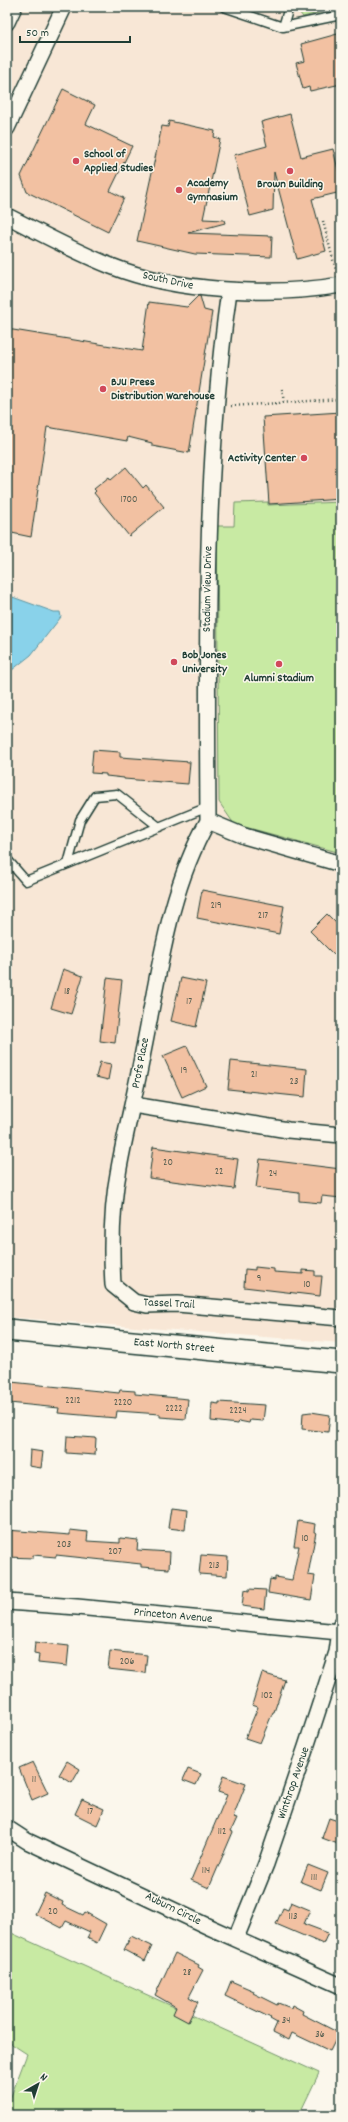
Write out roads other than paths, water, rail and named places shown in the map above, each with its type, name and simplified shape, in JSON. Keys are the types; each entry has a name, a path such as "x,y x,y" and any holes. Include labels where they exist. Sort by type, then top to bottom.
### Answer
{"main road":[{"name":"East North Street","path":"7,1330 341,1362"}],"street":[{"path":"7,22 14,7"},
{"path":"7,128 64,7"},
{"name":"South Drive","path":"7,216 111,266 166,282 229,291 309,289 339,279"},
{"name":"Stadium View Drive","path":"208,814 207,665 209,513 219,371 229,291"},
{"path":"208,814 244,836 341,864"},
{"name":"Profs Place","path":"208,814 189,860 170,918 133,1105 288,1130 341,1135"},
{"name":"Tassel Trail","path":"133,1105 118,1169 111,1251 113,1285 134,1302 147,1305 178,1304 341,1318"},
{"name":"Princeton Avenue","path":"7,1602 340,1628"},
{"name":"Winthrop Avenue","path":"236,1938 266,1864 306,1747 337,1652 340,1628"},
{"name":"Auburn Circle","path":"7,1828 27,1841 341,1986"}],"lane":[{"path":"224,7 283,28 341,15"},
{"path":"283,28 289,7"},
{"path":"68,864 80,820 95,796 117,794 159,827"},
{"path":"7,859 26,881 159,827 208,814"}],"water":[{"path":"7,595 54,612 60,612 61,617 31,655 7,674"}],"place":[{"name":"School of Applied Studies","path":"76,161"},
{"name":"Brown Building","path":"290,171"},
{"name":"Academy Gymnasium","path":"179,190"},
{"name":"BJU Press Distribution Warehouse","path":"103,389"},
{"name":"Activity Center","path":"304,458"},
{"name":"Bob Jones University","path":"174,662"},
{"name":"Alumni Stadium","path":"279,664"}]}
